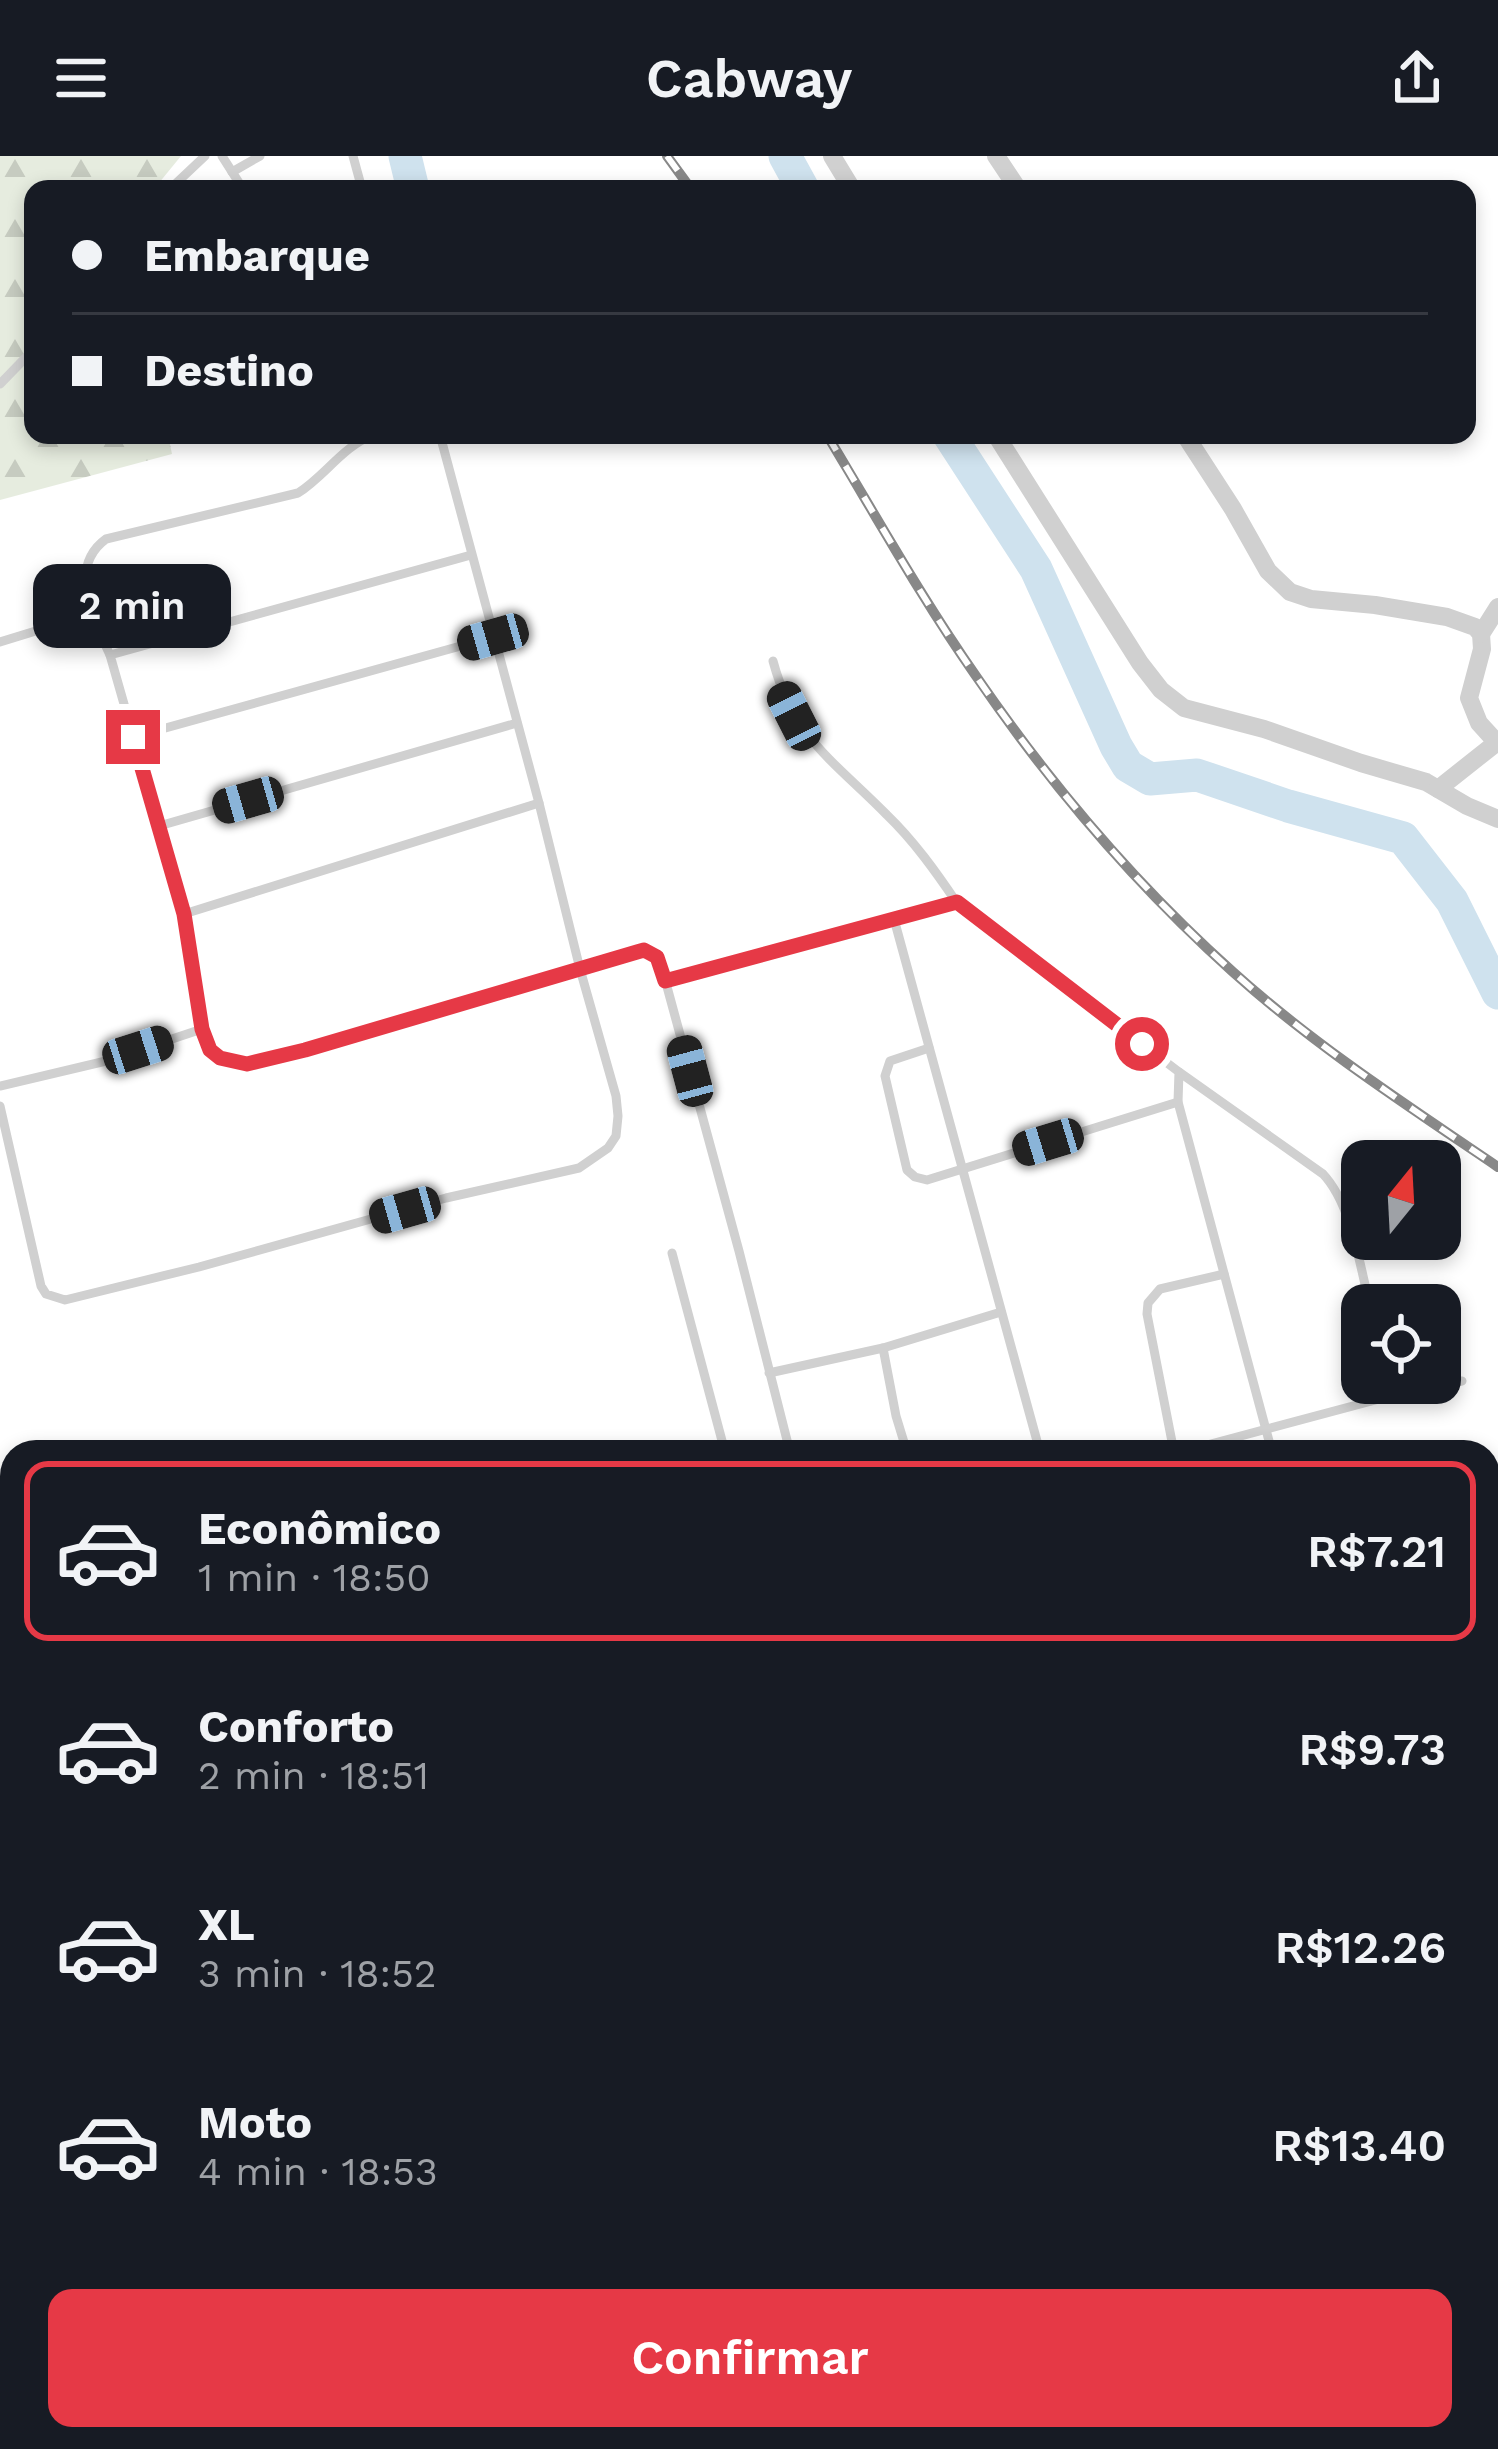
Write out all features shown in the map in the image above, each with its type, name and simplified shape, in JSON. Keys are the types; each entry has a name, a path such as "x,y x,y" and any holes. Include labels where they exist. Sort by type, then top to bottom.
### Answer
{"street":[{"path":"1002,444 1139,663 1173,702 1397,772 1498,819"},
{"path":"1191,444 1268,571 1290,592 1311,599 1447,617 1481,634"},
{"path":"1438,789 1497,743 1479,723 1469,698 1482,649 1481,634 1498,607"}],"lane":[{"path":"180,180 205,156"},
{"path":"222,156 237,180"},
{"path":"232,172 260,156"},
{"path":"0,384 24,359"},
{"path":"354,444 298,494 106,539 91,552 86,566 91,614 110,655 184,914 202,1029 210,1050 220,1058 247,1064 644,950 660,961 787,1440"},
{"path":"0,1106 41,1286 59,1299 579,1168 608,1148 616,1136 618,1116 609,1064 442,444"},
{"path":"110,655 471,555"},
{"path":"0,642 91,614"},
{"path":"133,737 493,637"},
{"path":"773,661 782,693 804,733 889,816 957,902 1323,1174 1342,1203 1364,1284"},
{"path":"159,826 517,723"},
{"path":"184,914 539,803"},
{"path":"665,981 957,902"},
{"path":"894,920 1037,1440"},
{"path":"0,1086 106,1060 202,1029"},
{"path":"929,1048 890,1060 885,1076 907,1170 927,1180 1178,1102"},
{"path":"1180,1072 1178,1102 1269,1440"},
{"path":"671,1252 722,1440"},
{"path":"1175,1440 1148,1304 1160,1289 1224,1274"},
{"path":"769,1372 883,1348 1001,1312"},
{"path":"883,1348 903,1440"},
{"path":"1226,1440 1346,1404"}],"green space":[{"path":"0,156 181,156 161,180 24,180 24,444 170,444 172,454 0,500"}],"waterway":[{"path":"405,156 411,180"},
{"path":"785,156 798,180"},
{"path":"955,444 1036,569 1128,766 1150,779 1197,775 1403,838 1452,901 1498,993"}],"railway":[{"path":"667,156 684,180"},
{"path":"832,444 976,676 1064,794 1129,869 1197,939 1296,1025 1498,1167"}],"route":[{"path":"133,737 184,914 202,1029 210,1050 229,1061 247,1064 305,1050 644,950 660,961 665,981 957,902 1142,1044"}]}
